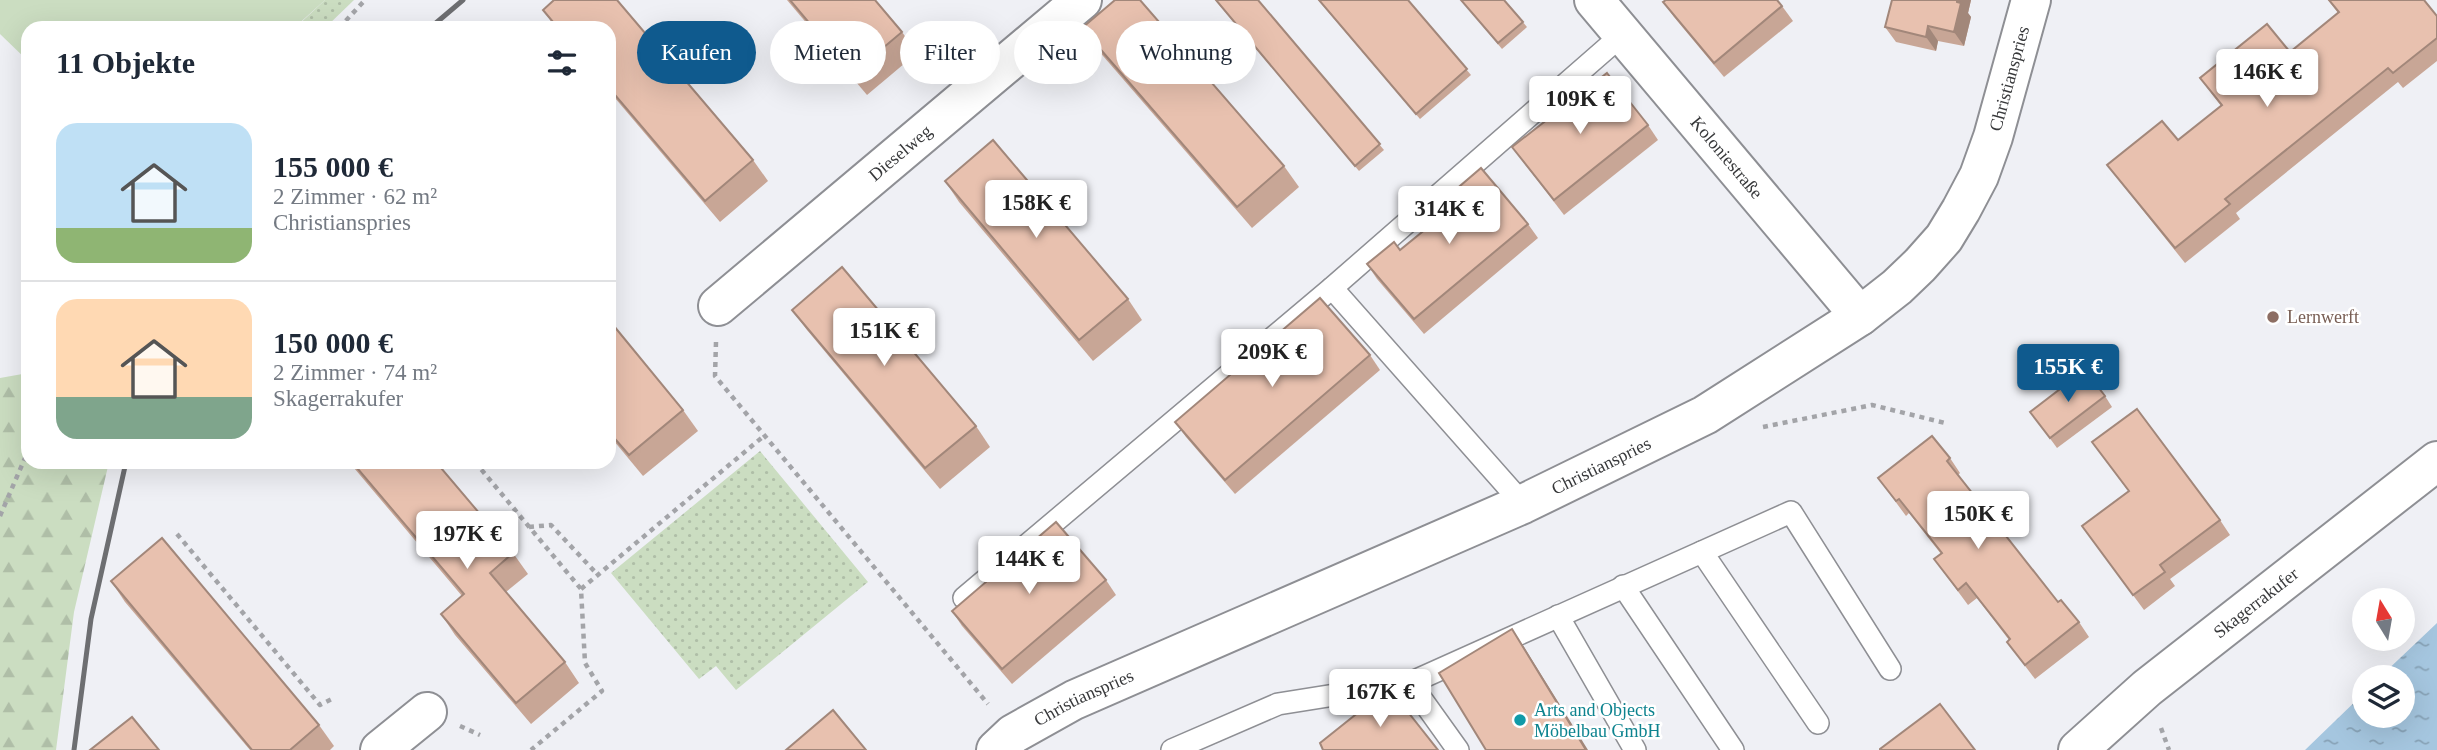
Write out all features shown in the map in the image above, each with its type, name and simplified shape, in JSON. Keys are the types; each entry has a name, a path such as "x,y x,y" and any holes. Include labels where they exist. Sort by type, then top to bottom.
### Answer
{"street":[{"name":"Dieselweg","path":"718,306 1082,0"},
{"name":"Koloniestraße","path":"1594,0 1860,316"},
{"name":"Christianspries","path":"1004,742 1074,700 1523,504 1705,415 1860,316 1920,265 1944,237 1961,210 1979,176 1993,136 2031,0"},
{"name":"Skagerrakufer","path":"2078,750 2147,688 2437,461"},
{"path":"380,750 428,712"}],"lane":[{"path":"964,598 1332,288 1623,34"},
{"path":"1332,288 1523,504"},
{"path":"1172,750 1278,704 1409,683 1791,512 1890,669"},
{"path":"1702,552 1818,723"},
{"path":"1623,586 1733,750"},
{"path":"1558,616 1635,750"},
{"path":"1380,708 1409,683"},
{"path":"1409,683 1458,750"}],"path":[{"path":"346,21 365,0"},
{"path":"718,306 715,376 765,435 1004,742"},
{"path":"1705,415 1751,430 1872,405 1945,423"},
{"path":"581,589 765,435"},
{"path":"0,516 21,468"},
{"path":"481,469 581,589 585,663 602,691 531,750"},
{"path":"528,527 551,525 597,574"},
{"path":"177,534 320,705 332,699"}],"green space":[{"path":"0,0 325,0 302,21 21,21 21,54 0,34"},
{"path":"325,0 354,0 332,21 302,21"},
{"path":"21,374 21,469 107,469 74,612 56,750 0,750 0,378"},
{"path":"760,451 868,582 736,690 716,666 699,679 611,573"}],"water":[{"path":"2437,623 2437,750 2305,750 2352,705 2352,728 2415,728 2415,665 2393,665 2407,651 2415,651 2415,644"}],"building":[{"path":"554,0 617,0 637,24 637,84 688,84 753,160 705,201 616,96 616,21 552,21 543,10"},
{"path":"790,0 875,0 900,30 900,34 886,45 886,21 808,21"},
{"path":"1115,0 1140,0 1158,21 1116,21 1116,67 1102,51 1102,21 1090,21"},
{"path":"1216,0 1258,0 1380,144 1355,166 1256,48 1256,21 1234,21"},
{"path":"1319,0 1408,0 1467,69 1416,114"},
{"path":"1461,0 1504,0 1523,22 1498,43"},
{"path":"1777,0 1782,6 1714,63 1663,2"},
{"path":"1892,0 1957,0 1961,3 1954,32 1928,26 1926,37 1885,27"},
{"path":"2329,0 2424,0 2437,16 2437,38 2393,73 2388,68 2225,199 2230,204 2175,248 2107,165 2162,121 2178,140 2222,105 2200,78 2267,24 2290,52 2339,12"},
{"path":"1607,73 1648,125 1554,200 1512,147"},
{"path":"1130,84 1213,84 1284,166 1237,207"},
{"path":"993,140 1128,299 1079,340 945,181"},
{"path":"1481,168 1528,224 1414,319 1367,264 1394,242 1400,250 1460,201 1453,192"},
{"path":"842,267 976,426 925,468 792,310"},
{"path":"1320,298 1370,355 1225,480 1175,422"},
{"path":"616,329 683,410 629,455 616,440"},
{"path":"2085,370 2105,396 2050,438 2030,412"},
{"path":"2137,409 2220,520 2160,565 2165,572 2133,595 2082,526 2129,491 2092,442"},
{"path":"1932,436 1950,458 1947,461 2058,602 2061,600 2079,622 2025,665 2007,642 2010,639 1966,583 1958,590 1934,559 1942,553 1899,499 1896,501 1878,478"},
{"path":"358,469 442,469 513,553 490,573 565,662 516,703 441,614 464,594"},
{"path":"1056,522 1106,580 1002,669 952,611"},
{"path":"162,538 319,725 290,750 252,750 111,581"},
{"name":"Arts and Objects Möbelbau GmbH","path":"1512,629 1586,750 1486,750 1439,673"},
{"path":"1389,688 1438,750 1323,750 1320,743"},
{"path":"1940,704 1975,750 1880,750 1880,749"},
{"path":"833,710 866,750 786,750"},
{"path":"132,717 159,750 90,750"}],"railway":[{"path":"438,21 463,0"},
{"path":"74,750 91,619 124,469"}],"place":[{"name":"Lernwerft","path":"2273,317"},
{"name":"Arts and Objects Möbelbau GmbH","path":"1520,720"}]}
